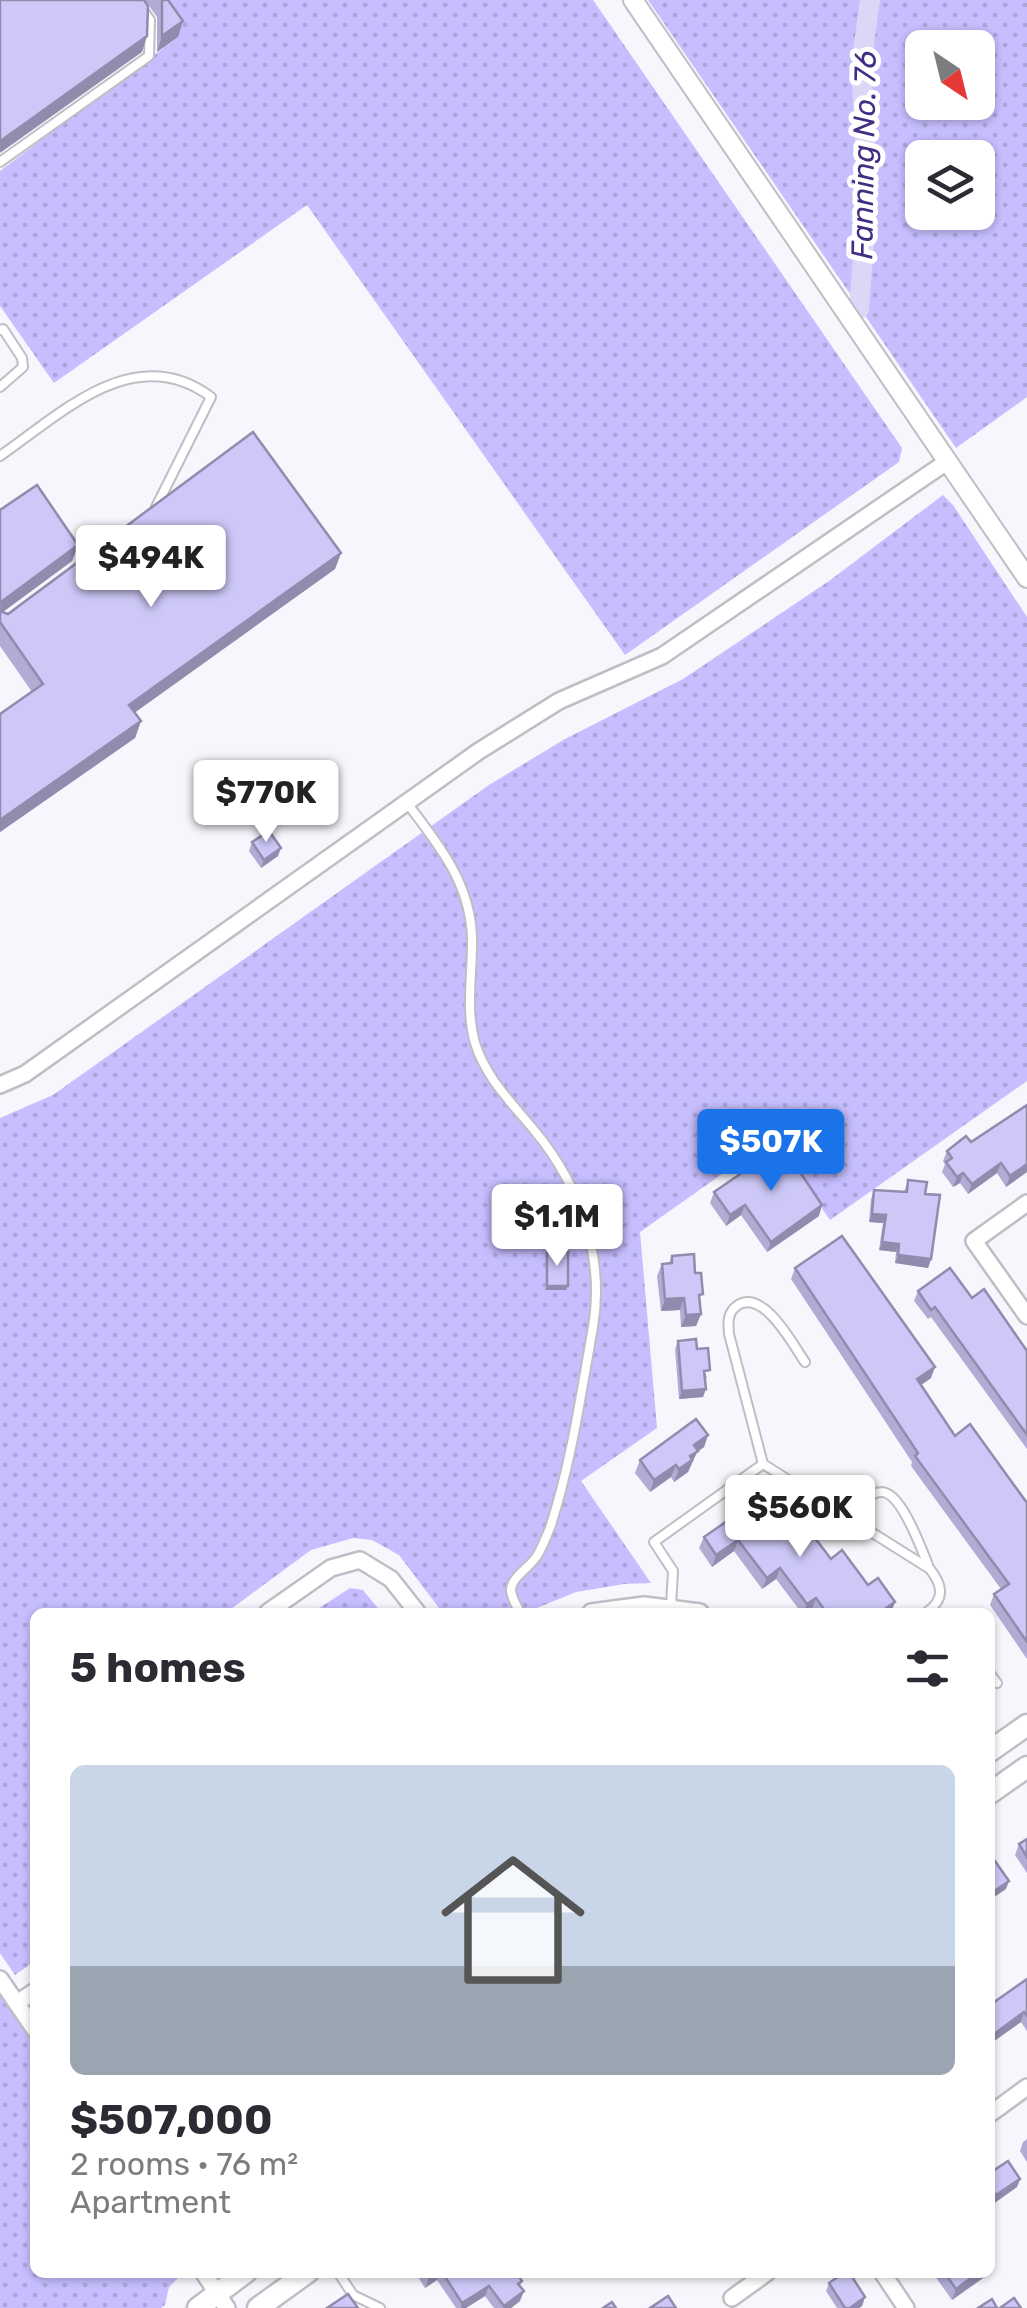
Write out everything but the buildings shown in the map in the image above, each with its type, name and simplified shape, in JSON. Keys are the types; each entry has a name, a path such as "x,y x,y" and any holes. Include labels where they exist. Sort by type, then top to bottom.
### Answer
{"main road":[{"path":"995,1748 1027,1725"},
{"path":"995,1789 1027,1767"},
{"path":"198,2308 222,2301 241,2278"},
{"path":"258,2308 300,2278"}],"street":[{"path":"633,0 1027,578"},
{"path":"0,1084 25,1074 479,751 558,701 662,656 948,460"},
{"path":"1027,1203 974,1241 1027,1316"},
{"path":"274,1608 330,1568 360,1560 391,1579 414,1608"},
{"path":"622,1608 672,1608"},
{"path":"0,1979 30,2023"},
{"path":"17,2004 30,1994"},
{"path":"995,2110 1027,2087"},
{"path":"207,2278 222,2301"},
{"path":"732,2298 760,2278"},
{"path":"886,2278 906,2308"}],"lane":[{"path":"0,162 148,56 152,42 150,20 136,0"},
{"path":"0,388 23,367 22,358 1,328"},
{"path":"0,456 108,385 151,375 189,382 211,397 160,502 145,518"},
{"path":"407,803 458,874 467,899 472,935 470,1010 474,1041 492,1080 554,1154 589,1235 597,1271 597,1302 580,1403 549,1530 529,1567 513,1582 511,1592 518,1608"},
{"path":"805,1362 774,1316 755,1303 742,1302 733,1308 728,1320 729,1334 764,1464 930,1569"},
{"path":"672,1608 673,1571 654,1542 764,1464"},
{"path":"849,1516 873,1494 890,1494 906,1515 942,1589 940,1601 932,1608"},
{"path":"940,1601 945,1608"},
{"path":"342,2278 354,2295 380,2308"}],"shaded area":[{"path":"151,0 593,0 902,448 899,462 625,655 307,205 54,383 0,306 0,171 177,38"},
{"path":"648,0 1027,0 1027,397 956,448"},
{"path":"943,495 1027,617 1027,1081 830,1220 773,1138 640,1232 657,1428 581,1481 651,1583 576,1592 537,1608 439,1608 399,1555 372,1540 353,1538 311,1550 232,1608 30,1608 30,1964 15,1975 0,1953 0,1118 53,1095 489,785 565,739 683,679 829,581"},
{"path":"350,1588 363,1590 378,1608 319,1608"},
{"path":"0,1995 30,2039 30,2278 178,2278 169,2287 161,2308 0,2308"}],"waterway":[{"name":"Fanning No. 76","path":"859,309 868,193 861,66 870,0"}]}
